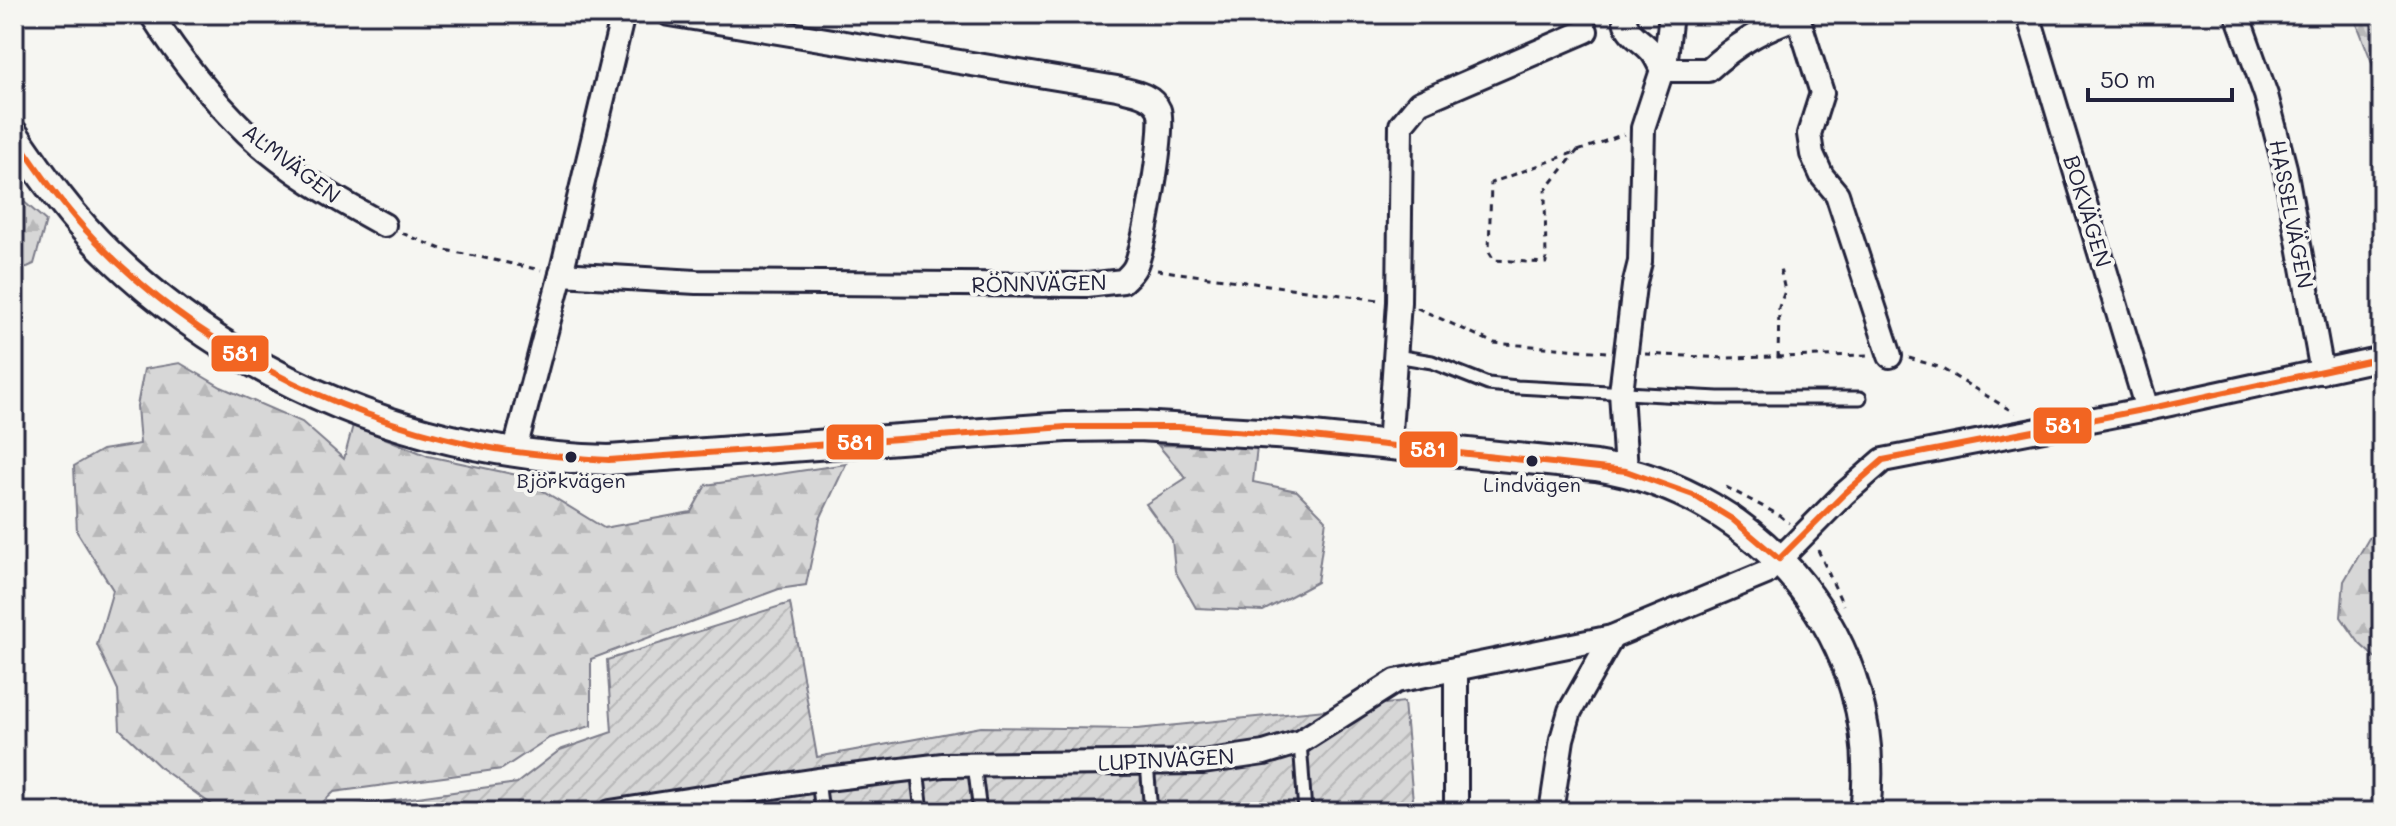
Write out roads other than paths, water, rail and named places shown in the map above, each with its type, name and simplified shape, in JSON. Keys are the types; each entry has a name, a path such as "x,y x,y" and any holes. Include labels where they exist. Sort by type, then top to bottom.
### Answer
{"street":[{"name":"ALMVÄGEN","path":"151,14 209,91 248,134 296,172 384,225"},
{"path":"514,453 561,274 623,14"},
{"name":"RÖNNVÄGEN","path":"561,274 696,282 1087,285 1123,281 1136,267 1160,135 1158,108 1150,98 1117,88 669,14"},
{"path":"1625,14 1628,32 1654,53 1662,70"},
{"path":"1626,471 1621,392 1624,353 1640,262 1643,128 1666,58 1671,14"},
{"name":"BOKVÄGEN","path":"2028,14 2147,409"},
{"name":"HASSELVÄGEN","path":"2237,14 2266,95 2285,168 2322,372"},
{"path":"1662,70 1708,70 1735,45 1767,28 1798,17 1822,93 1809,134 1812,154 1822,176 1837,194 1890,356"},
{"path":"1389,446 1399,302 1401,125 1419,103 1586,31"},
{"path":"14,135 107,252 192,324 243,358 308,392 364,416 458,443 560,459 609,460 1066,427 1138,426 1293,435 1626,471 1693,495 1732,519 1779,559 1811,599 1831,631 1854,686 1862,720 1866,758 1865,812"},
{"name":"LUPINVÄGEN","path":"610,812 720,804 818,780 917,768 974,764 1203,762 1264,753 1300,742 1396,681 1612,637 1766,573 1883,460 2147,409 2382,358"},
{"path":"1551,812 1562,739 1570,711 1612,637"},
{"path":"1456,669 1456,812"}],"lane":[{"path":"1396,356 1432,362 1488,384 1748,398 1860,398"},
{"path":"1300,742 1305,812"},
{"path":"974,764 980,812"},
{"path":"1147,764 1151,812"},
{"path":"917,768 922,812"},
{"path":"818,780 822,812"}],"place":[{"name":"Björkvägen","path":"571,457"},
{"name":"Lindvägen","path":"1532,461"}]}
